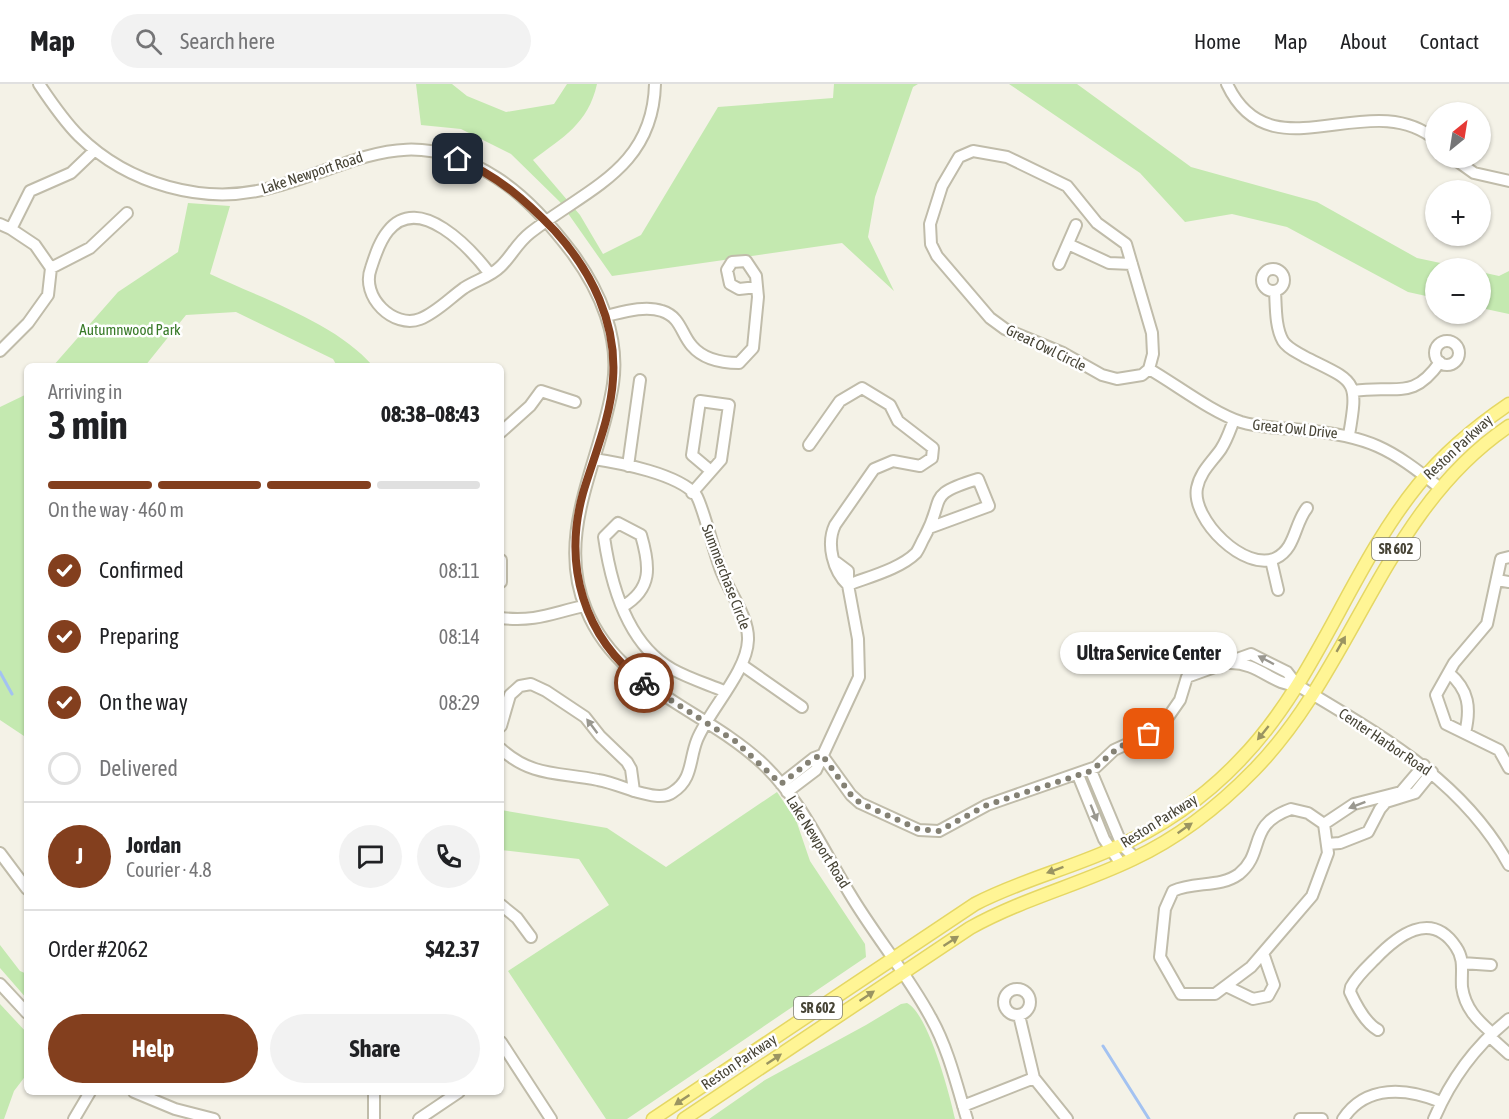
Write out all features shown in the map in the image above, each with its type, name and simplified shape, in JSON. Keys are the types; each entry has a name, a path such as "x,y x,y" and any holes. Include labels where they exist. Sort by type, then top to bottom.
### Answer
{"main road":[{"name":"Reston Parkway","path":"653,1119 892,959 998,892 1122,844 1164,821 1218,780 1259,739 1297,685 1387,529 1426,476 1463,439 1509,404"},
{"name":"Reston Parkway","path":"684,1119 970,928 1014,905 1135,858 1180,832 1230,792 1270,752 1311,694 1405,534 1440,488 1483,445 1509,426"}],"street":[{"name":"Lake Newport Road","path":"39,84 68,123 95,150 155,183 212,195 271,188 374,153 421,150 458,159 488,172 513,189 546,222 579,262 593,286 606,316 614,356 613,382 580,507 575,543 575,562 584,606 605,643 623,666 644,683 747,750 784,788 933,1021 967,1119"},
{"path":"490,274 460,240 430,222 412,218 400,221 388,230 368,275 368,288 382,309 403,321 419,320 466,286 490,274 499,268 529,233 607,180 629,158 648,123 655,84"},
{"path":"1227,84 1248,111 1281,126 1312,125 1348,116 1381,116 1410,123 1425,133"},
{"path":"0,351 28,324 48,295 51,268 35,245 5,226 30,191 71,173 95,150"},
{"name":"Great Owl Circle","path":"973,151 1007,157 1067,186 1097,223 1117,235 1126,244 1152,333 1153,354 1149,369 1142,375 1128,378 1117,379 1102,375 1063,353 1005,329 990,318 952,276 931,244 930,224 942,186 959,157 973,151"},
{"path":"1470,168 1486,178 1509,182"},
{"path":"51,268 90,248 127,213"},
{"path":"1059,264 1076,225"},
{"path":"1068,244 1109,263 1132,264"},
{"path":"1277,269 1284,276 1282,286 1275,291 1263,285 1262,275 1266,271 1277,269"},
{"path":"606,316 647,308 661,310 681,325 692,347 719,363 739,363 753,348 758,287"},
{"path":"1275,291 1279,330 1286,345 1341,375 1354,391 1356,399 1349,435"},
{"path":"1354,391 1414,388 1428,378 1440,362"},
{"name":"Great Owl Drive","path":"1149,369 1234,420 1256,426 1349,435 1388,449 1440,488"},
{"path":"628,466 640,380"},
{"path":"784,788 814,758 822,755 859,677 858,639 848,585 848,571 836,562 830,549 831,533 874,469 893,461 920,466 933,458 933,448 898,421 890,405 862,388 840,400 809,445"},
{"path":"504,429 530,406 541,391 575,402"},
{"path":"594,459 628,466 676,481 692,493 721,460 729,405 700,401 692,455 711,471"},
{"path":"1234,420 1220,450 1200,478 1196,498 1197,508 1207,523 1240,555 1256,561 1270,560 1289,546 1307,508"},
{"path":"848,585 916,553 929,528 935,505 942,494 953,487 978,479 989,506 929,528"},
{"name":"Summerchase Circle","path":"504,752 516,763 538,772 599,780 654,796 671,794 684,783 691,770 698,738 724,691 742,665 749,639 742,615 721,572 696,496 692,493"},
{"path":"622,607 640,593 645,586 648,572 641,535 618,523 604,537 607,557 622,607 637,637 657,658 672,669 724,691"},
{"path":"1509,557 1502,559 1487,624 1449,673 1436,695 1446,724 1498,750 1509,768"},
{"path":"1270,560 1278,590"},
{"path":"1497,580 1509,582"},
{"path":"504,618 518,620 552,616 584,606"},
{"name":"Center Harbor Road","path":"1091,771 1114,750 1149,734 1164,723 1180,700 1187,677 1228,663 1251,665 1282,682 1297,685 1428,769 1481,822 1509,865"},
{"path":"742,665 802,707"},
{"path":"1449,673 1458,680 1470,701 1464,733"},
{"path":"504,716 510,695 520,686 531,684 546,690 585,717 600,736 627,762 631,769 634,791"},
{"path":"822,755 856,800 925,831 944,830 987,805 1091,771 1122,844 1135,858"},
{"path":"1324,824 1354,804 1401,792 1428,769"},
{"path":"1327,844 1340,843 1368,832 1386,802 1414,793 1428,769"},
{"path":"1078,775 1110,850 1121,864"},
{"path":"1291,808 1308,813 1324,824 1328,853 1312,896 1251,967 1226,986 1215,994 1181,994 1161,957 1165,909 1173,891 1187,884 1212,883 1230,880 1236,876 1250,860 1257,836 1275,815 1291,808"},
{"path":"0,853 24,885"},
{"path":"504,907 517,918 531,937"},
{"path":"1378,1030 1372,1026 1350,992 1355,980 1394,939 1419,928 1437,931 1456,946 1462,963 1465,1000 1476,1018 1509,1054"},
{"path":"1226,986 1253,999 1268,996 1274,985 1263,953"},
{"path":"1462,963 1491,965"},
{"path":"0,984 24,1010"},
{"path":"1019,1015 1034,1078 1063,1118"},
{"path":"1434,1119 1461,1068 1490,1034 1509,1019"},
{"path":"504,1046 551,1119"},
{"path":"504,1062 511,1057"},
{"path":"963,1106 1034,1078"},
{"path":"1343,1119 1365,1099 1386,1092 1411,1091 1441,1102"},
{"path":"74,1119 88,1095"},
{"path":"140,1095 183,1115 214,1119"},
{"path":"374,1119 375,1095"},
{"path":"419,1119 455,1095"},
{"path":"1300,1119 1323,1119"}],"green space":[{"path":"416,84 452,84 467,96 506,112 554,104 567,84 597,84 593,98 581,120 533,160 580,215 603,254 641,235 718,107 833,98 834,84 918,84 913,87 875,197 868,237 894,291 842,243 612,276 560,202 511,154 461,129 421,125"},
{"path":"1009,84 1077,84 1191,167 1317,202 1417,258 1425,260 1425,296 1408,292 1287,227 1232,214 1185,222 1140,173"},
{"name":"Autumnwood Park","path":"188,203 230,206 210,274 298,313 339,337 370,363 335,363 333,359 236,312 186,315 147,363 56,363 118,292 178,252"},
{"path":"1509,271 1509,314 1491,310 1491,274 1499,276"},
{"path":"24,395 24,736 0,720 0,407"},
{"path":"777,792 796,820 810,861 865,944 866,957 627,1119 606,1119 508,971 609,905 579,859 504,850 504,811 607,828 666,867"},
{"path":"0,945 20,971 24,973 24,996 0,968"},
{"path":"907,1003 923,1022 930,1038 943,1074 955,1119 709,1119 765,1080 901,1004"},
{"path":"0,1004 24,1030 24,1078 14,1091 4,1119 0,1119"}],"waterway":[{"path":"0,672 12,694"},
{"path":"1103,1046 1149,1119"}],"way so far":[{"path":"644,683 735,741 767,768 781,784 814,758 822,755 856,800 925,831 944,830 987,805 1091,771 1119,747 1149,734"}],"place":[{"name":"Ultra Service Center","path":"1149,734"}],"route":[{"path":"458,159 496,177 527,202 579,262 602,303 614,356 613,382 604,424 583,493 576,525 575,562 582,599 588,615 613,654 623,666 644,683"}]}
